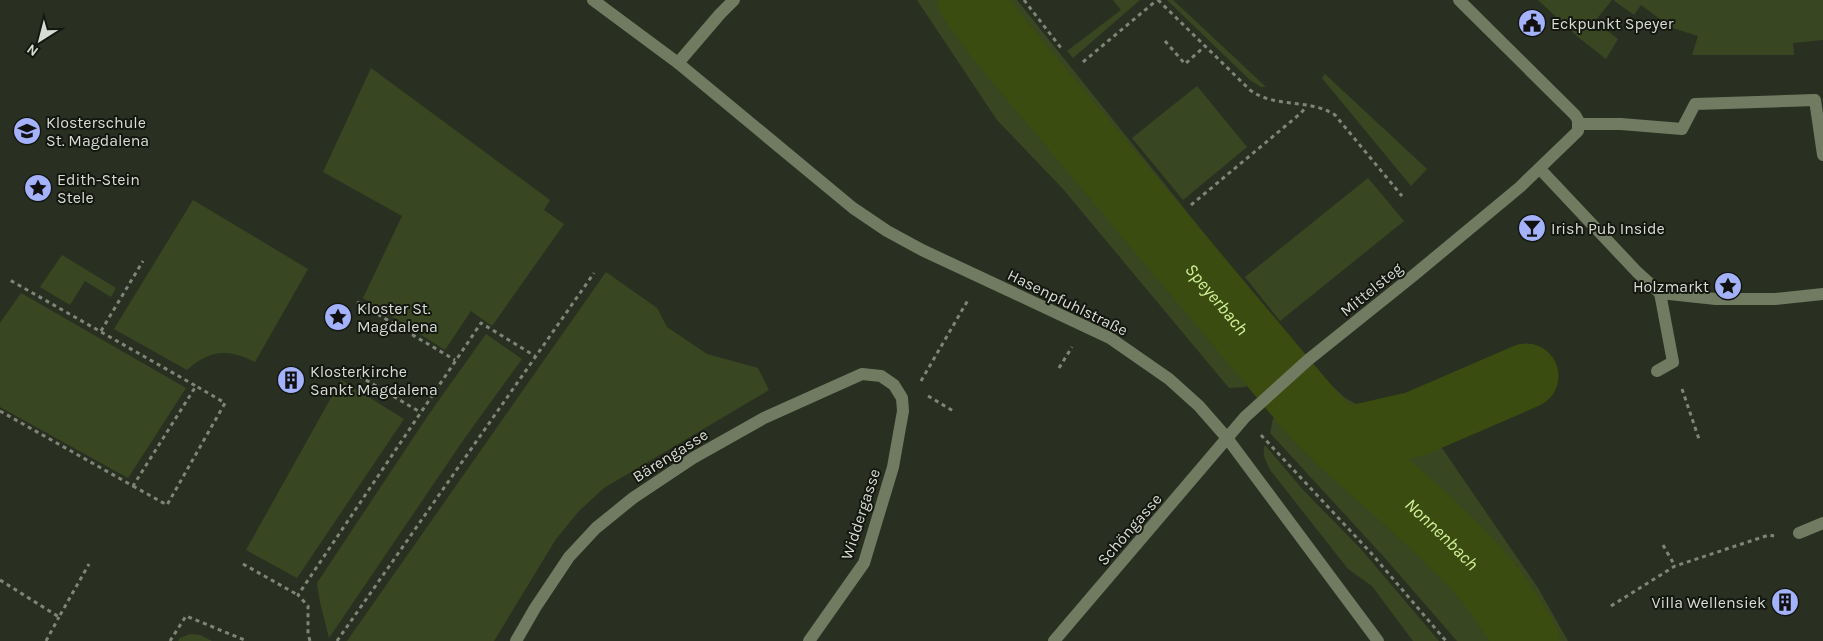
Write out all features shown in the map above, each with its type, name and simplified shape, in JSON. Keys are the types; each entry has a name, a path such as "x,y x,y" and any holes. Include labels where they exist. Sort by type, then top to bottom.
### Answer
{"street":[{"name":"Hasenpfuhlstraße","path":"593,0 678,63 853,208 913,245 1110,338 1169,379 1199,406 1227,438 1378,641"},
{"path":"678,63 734,0"},
{"path":"1458,0 1575,115 1578,131 1540,169 1612,244 1636,272 1660,293 1716,299 1775,299 1823,294"},
{"path":"1578,124 1621,124 1682,130 1695,104 1815,100 1823,155"},
{"name":"Mittelsteg","path":"1227,438 1248,415 1308,360 1434,259 1540,169"},
{"path":"1657,371 1673,362 1660,293"},
{"name":"Bärengasse","path":"516,641 535,608 569,557 596,528 633,498 693,458 764,418 862,374 881,376 894,385 902,398"},
{"name":"Widdergasse","path":"809,641 864,563 892,467 903,411 902,398"},
{"name":"Schöngasse","path":"1054,641 1227,438"},
{"path":"1800,533 1823,523"}],"path":[{"path":"1024,0 1060,48"},
{"path":"1083,62 1157,0 1258,96 1282,103 1317,106 1335,115 1402,196"},
{"path":"1165,41 1186,64 1205,46"},
{"path":"1191,205 1301,113 1306,106"},
{"path":"101,331 143,261"},
{"path":"337,641 594,273"},
{"path":"902,398 919,384 980,277"},
{"path":"0,411 167,505 225,403 8,280"},
{"path":"357,302 454,360"},
{"path":"298,595 454,360 481,323 535,356"},
{"path":"359,376 420,412"},
{"path":"133,486 196,386"},
{"path":"915,388 955,412"},
{"path":"1682,390 1699,439"},
{"path":"1248,415 1324,505 1371,553 1446,641"},
{"path":"1611,606 1675,566 1769,535 1786,539 1800,533"},
{"path":"1663,545 1675,566"},
{"path":"46,641 88,564"},
{"path":"243,564 298,595 308,606 308,634 310,641"},
{"path":"0,580 59,617"},
{"path":"170,641 186,616 247,641"}],"green space":[{"path":"917,0 1017,0 1293,344 1245,387 1229,388 1063,189 997,120"},
{"path":"1113,0 1140,0 1073,58 1067,51 1121,10"},
{"path":"1167,0 1173,0 1266,87 1261,87 1250,80"},
{"path":"1538,0 1612,0 1595,21 1618,39 1606,59 1578,37"},
{"path":"1613,0 1823,0 1823,40 1793,43 1794,55 1692,55 1698,36 1663,25 1664,22 1641,5 1634,15"},
{"path":"371,68 550,200 544,210 564,224 492,326 471,311 445,350 363,298 402,216 323,172"},
{"path":"1325,74 1427,169 1411,186 1322,78"},
{"path":"1197,86 1247,147 1183,200 1132,138"},
{"path":"1368,178 1404,221 1280,321 1245,277"},
{"path":"193,200 308,269 255,362 236,355 219,353 203,358 187,370 114,329"},
{"path":"62,255 116,288 111,297 85,281 70,305 40,287"},
{"path":"606,272 657,308 667,327 707,354 758,368 769,390 604,488 579,511 556,539 494,641 347,641"},
{"path":"21,293 186,388 128,478 0,407 0,323"},
{"path":"486,334 522,359 464,439 329,638 317,583 429,414"},
{"path":"1322,376 1345,398 1364,408 1396,403 1433,435 1538,588 1568,641 1457,641 1384,557 1270,433 1273,419"},
{"path":"341,380 404,419 297,578 246,550"},
{"path":"1265,445 1304,491 1360,548 1439,641 1413,641 1372,586 1348,569 1271,471 1264,456"},
{"path":"190,634 200,635 212,641 178,641 180,638"}],"waterway":[{"name":"Speyerbach","path":"970,0 1002,43 1313,414 1340,441 1415,424 1526,376"},
{"name":"Nonnenbach","path":"1340,441 1425,518 1474,566 1503,602 1527,641"}],"place":[{"name":"Eckpunkt Speyer","path":"1532,23"},
{"name":"Klosterschule St. Magdalena","path":"27,131"},
{"name":"Edith-Stein Stele","path":"38,188"},
{"name":"Irish Pub Inside","path":"1532,228"},
{"name":"Holzmarkt","path":"1728,286"},
{"name":"Kloster St. Magdalena","path":"338,317"},
{"name":"Klosterkirche Sankt Magdalena","path":"291,380"},
{"name":"Villa Wellensiek","path":"1785,602"}]}
